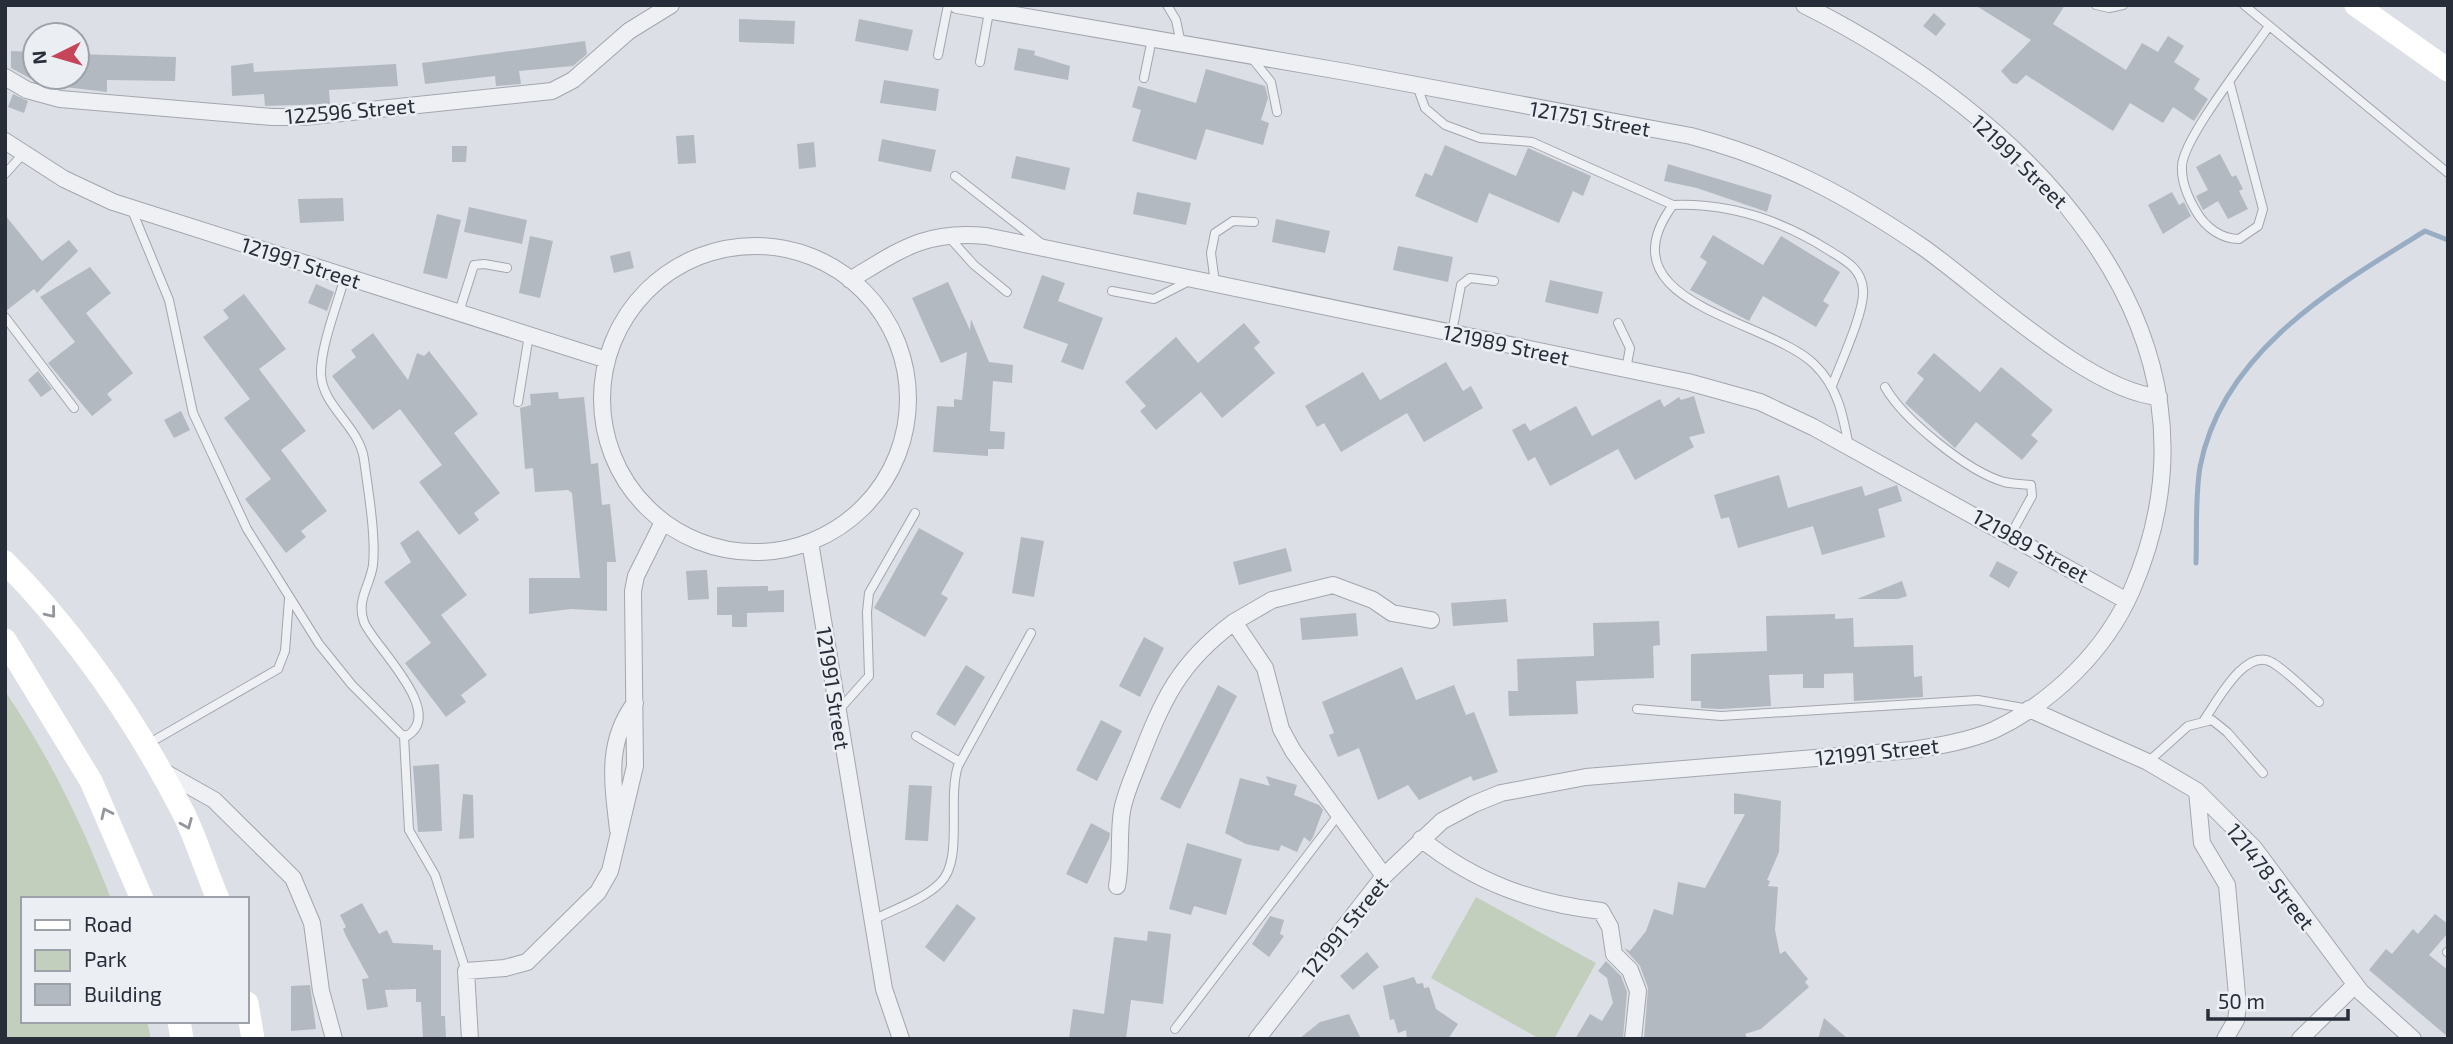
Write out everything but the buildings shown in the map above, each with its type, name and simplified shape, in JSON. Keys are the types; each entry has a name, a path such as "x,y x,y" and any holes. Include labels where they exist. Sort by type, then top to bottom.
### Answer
{"street":[{"name":"122596 Street","path":"5,77 27,90 60,99 272,117 303,117 431,102 529,96 552,91 573,80 629,31 671,5"},
{"name":"121751 Street","path":"957,5 1691,136 1769,160 1835,190 1865,209 1926,250 2012,316 2105,379 2143,396 2159,397"},
{"name":"121991 Street","path":"1256,1039 1384,876 1442,821 1474,804 1502,793 1586,777 1912,750 1993,730 2029,709 2067,680 2095,652 2127,601 2148,553 2156,525 2163,438 2159,397 2150,359 2124,294 2096,244 2048,183 2017,151 1940,87 1900,58 1804,5"},
{"path":"2356,5 2448,70"},
{"name":"121991 Street","path":"5,141 88,191 131,208 607,360"},
{"name":"121989 Street","path":"850,279 901,250 946,234 986,236 1626,369 1760,402 2011,534 2127,601"},
{"path":"775,247 802,253 827,264 850,279 881,313 901,354 906,376 906,422 892,466 881,486 850,519 810,542 760,553 709,546 663,522 635,493 610,449 603,420 602,389 607,360 617,333 639,299 670,272 694,258 720,250 775,247"},
{"path":"470,1039 466,971 515,967 536,955 598,892 610,870 634,782 632,592 636,576 663,522"},
{"name":"121991 Street","path":"810,542 884,989 901,1039"},
{"path":"5,562 79,648 126,713 184,816 217,897"},
{"path":"1117,886 1122,857 1122,809 1157,713 1182,670 1204,644 1234,622 1272,600 1333,585 1373,600 1392,613 1431,620"},
{"path":"1234,622 1265,668 1284,736 1384,876"},
{"path":"5,640 91,781 141,897"},
{"path":"619,840 612,755 621,724 635,704"},
{"name":"121478 Street","path":"2029,709 2148,762 2197,791 2254,848 2355,985 2382,1014 2413,1039"},
{"path":"157,768 214,800 293,878 312,923 321,991 334,1039"},
{"path":"2197,791 2202,843 2227,884 2238,1006 2236,1020 2225,1039"},
{"path":"1421,839 1461,869 1483,880 1578,909 1601,911 1610,927 1614,954 1630,970 1638,991 1633,1039"},
{"path":"2300,1039 2355,985"},
{"path":"248,1009 253,1039"}],"lane":[{"path":"938,55 948,5"},
{"path":"1167,5 1176,20 1181,44"},
{"path":"2096,5 2109,8 2123,5"},
{"path":"2244,5 2448,173"},
{"path":"980,62 989,12"},
{"path":"2230,85 2263,209 2258,226 2239,239 2220,234 2199,215 2188,193 2181,167 2193,138 2269,26"},
{"path":"1144,78 1152,38"},
{"path":"1249,55 1271,82 1277,112"},
{"path":"1417,85 1425,108 1445,125 1480,138 1521,139 1544,146 1673,205 1704,205 1781,225 1853,266 1862,284 1863,300 1832,386"},
{"path":"5,174 23,154"},
{"path":"955,176 1046,248"},
{"path":"1673,205 1662,223 1656,248 1656,265 1666,280 1729,321 1798,351 1814,364 1832,386 1843,417 1849,447"},
{"path":"131,208 169,300 193,414 251,537 289,599 352,685 404,736 408,825 435,875 466,971"},
{"path":"1215,283 1211,253 1215,233 1233,221 1254,222"},
{"path":"946,234 974,265 1007,292"},
{"path":"459,312 474,265 507,268"},
{"path":"345,276 321,368 322,383 362,445 373,565 361,608 368,630 390,655 412,694 416,713 415,726 411,734 404,736"},
{"path":"1112,291 1154,299 1194,278"},
{"path":"1452,332 1461,285 1473,278 1494,281"},
{"path":"5,317 74,408"},
{"path":"1618,323 1630,348 1626,369"},
{"path":"518,402 529,335"},
{"path":"1885,387 1904,414 1941,444 1998,480 2032,486 2032,496 2011,534"},
{"path":"838,711 869,676 869,593 915,513"},
{"path":"144,746 278,669 285,651 289,599"},
{"path":"873,920 932,890 947,874 953,858 952,785 960,762 1031,633"},
{"path":"2204,720 2243,666 2255,660 2272,661 2319,702"},
{"path":"1637,709 1721,716 1978,701 2029,709"},
{"path":"2148,762 2188,726 2204,720 2219,723 2263,773"},
{"path":"916,736 960,762"},
{"path":"1175,1029 1339,814"}],"green space":[{"path":"5,691 64,792 110,897 21,897 21,1023 147,1023 151,1039 5,1039"},
{"path":"1476,897 1596,963 1554,1039 1540,1039 1431,978"}],"waterway":[{"path":"2196,563 2198,478 2212,426 2232,390 2257,357 2286,327 2319,300 2425,231 2448,240"}]}
